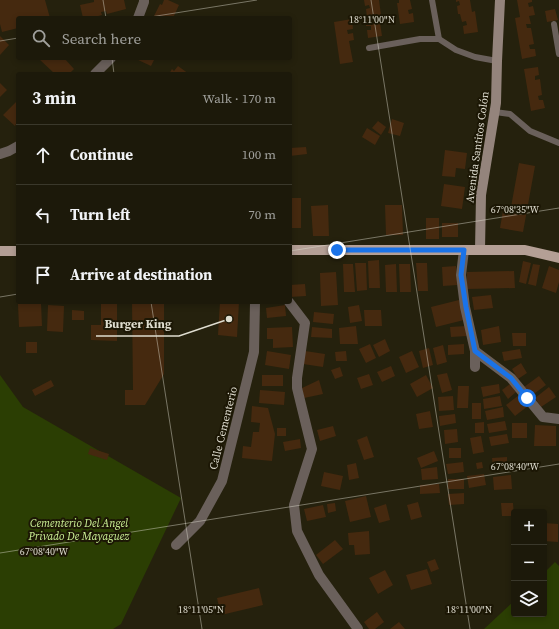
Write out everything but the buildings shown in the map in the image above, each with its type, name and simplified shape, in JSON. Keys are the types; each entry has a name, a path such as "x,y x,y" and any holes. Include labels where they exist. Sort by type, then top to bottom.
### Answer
{"main road":[{"path":"292,250 525,250 559,258"},
{"path":"0,251 16,251"}],"street":[{"path":"139,16 144,0"},
{"name":"Avenida Santitos Colón","path":"480,250 481,195 495,112 500,0"},
{"path":"98,72 109,60"},
{"path":"0,154 16,147"},
{"path":"464,250 461,275 475,351 475,368"},
{"name":"Calle Cementerio","path":"176,545 200,521 222,481 254,352 255,304"},
{"path":"291,304 305,323 297,378 297,388 312,449 294,505 297,531 319,574 358,629"},
{"path":"475,351 511,378 543,417 559,419"}],"lane":[{"path":"432,0 439,39"},
{"path":"554,24 559,54"},
{"path":"369,48 420,39 439,39 456,50 475,57 497,61"},
{"path":"495,112 510,114 530,131 559,143"}],"green space":[{"name":"Cementerio Del Angel Privado De Mayaguez","path":"0,375 23,407 181,498 121,624 113,629 0,629"},
{"path":"555,562 559,566 559,629 484,629 511,604 511,617 547,617 547,570"}],"place":[{"name":"Burger King","path":"229,319"}],"route":[{"path":"337,250 464,250 461,275 475,351 511,378 527,398"}]}
